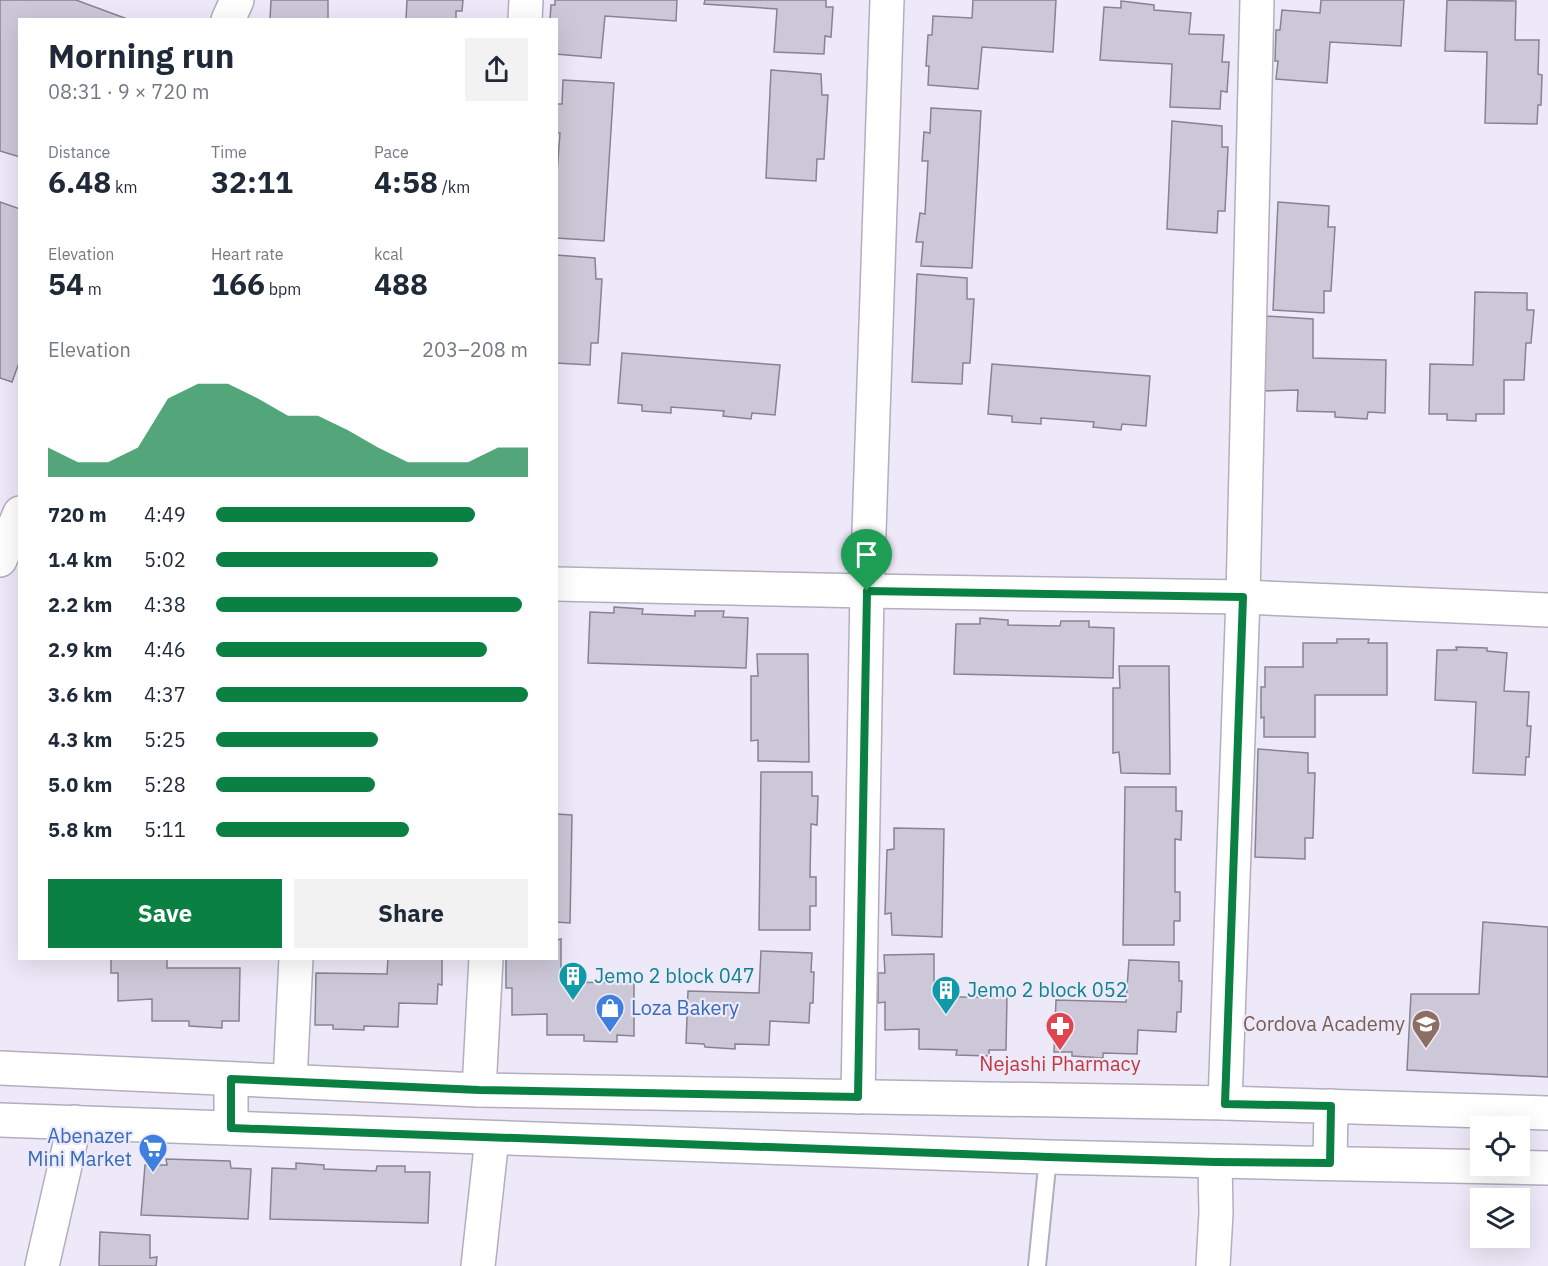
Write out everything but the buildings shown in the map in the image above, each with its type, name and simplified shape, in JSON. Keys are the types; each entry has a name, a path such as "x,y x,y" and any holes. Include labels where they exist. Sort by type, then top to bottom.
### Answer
{"street":[{"path":"229,18 237,0"},
{"path":"525,18 526,0"},
{"path":"858,1097 867,591 887,0"},
{"path":"1225,1104 1243,597 1257,0"},
{"path":"18,518 0,560 18,561"},
{"path":"558,584 1243,597 1548,610"},
{"path":"290,1081 296,960"},
{"path":"479,1090 486,960"},
{"path":"0,1068 479,1090 1331,1106 1548,1113"},
{"path":"231,1079 231,1128"},
{"path":"1330,1163 1331,1106"},
{"path":"0,1120 1048,1157 1548,1168"},
{"path":"42,1266 75,1122"},
{"path":"478,1266 492,1138"},
{"path":"1213,1266 1216,1213 1215,1162"}],"lane":[{"path":"1037,1266 1048,1157"}],"place":[{"name":"Jemo 2 block 047","path":"573,1002"},
{"name":"Jemo 2 block 052","path":"946,1016"},
{"name":"Loza Bakery","path":"610,1034"},
{"name":"Cordova Academy","path":"1426,1050"},
{"name":"Nejashi Pharmacy","path":"1060,1052"},
{"name":"Abenazer Mini Market","path":"153,1174"}],"route":[{"path":"867,591 1243,597 1225,1104 1331,1106 1330,1163 1048,1157 231,1128 231,1079 479,1090 858,1097 867,591"}]}
